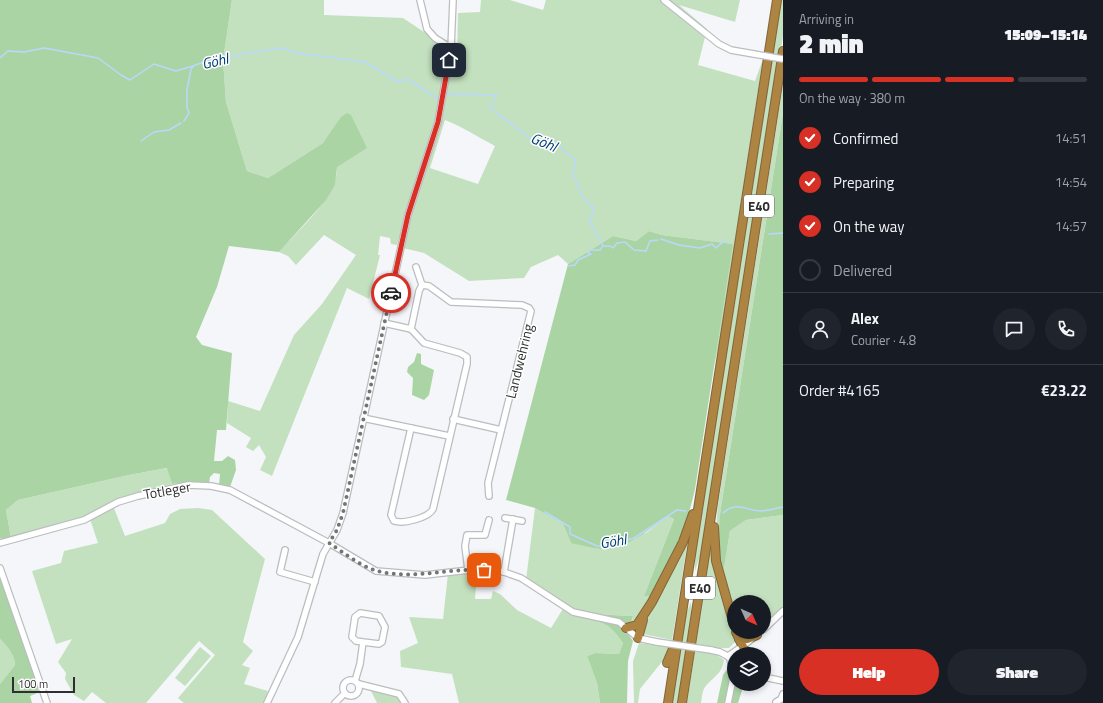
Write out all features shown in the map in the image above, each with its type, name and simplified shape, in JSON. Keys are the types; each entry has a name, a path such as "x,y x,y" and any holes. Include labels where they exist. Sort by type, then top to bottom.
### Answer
{"highway":[{"name":"E40","path":"668,703 777,0"},
{"name":"E40","path":"682,703 783,52"},
{"path":"638,638 646,614 685,538 694,507 700,495"},
{"path":"712,513 716,561 727,600"},
{"path":"626,628 638,625 646,614"},
{"path":"667,662 678,637"}],"street":[{"path":"420,0 428,29 435,38 451,48"},
{"path":"267,703 298,637 324,554 337,530 343,513 408,215 438,122 451,48 453,0"},
{"path":"664,0 719,44 731,50 783,59"},
{"path":"411,328 419,291 422,285 416,266"},
{"name":"Landwehring","path":"422,285 428,286 450,302 522,305 529,308 530,315 488,483 489,496"},
{"path":"384,323 411,328 424,343 460,353 467,357 467,364 431,512 399,523 394,521 391,515 411,428"},
{"path":"364,418 449,436"},
{"path":"453,419 501,430"},
{"name":"Totleger","path":"0,543 84,520 124,499 188,484 211,486 230,490 329,543 376,571 425,575 468,570 504,572 521,578 573,612 616,621 638,638"},
{"path":"505,518 522,521"},
{"path":"504,572 513,519"},
{"path":"468,570 465,546 467,535 485,535 489,520"},
{"path":"285,550 280,572 315,582"},
{"path":"0,568 47,703"},
{"path":"771,622 783,611"},
{"path":"360,613 379,616 385,627 382,642 379,644 363,642 356,641 352,638 355,617 360,613"},
{"path":"638,638 710,650 727,656"},
{"path":"363,642 357,682 359,690 354,696 349,696 345,693 343,688 345,683 350,680 357,682 399,694 405,703"},
{"path":"771,678 783,681"},
{"path":"728,703 730,691"},
{"path":"335,703 345,693"},
{"path":"776,702 781,699 783,694"}],"green space":[{"path":"0,0 232,0 223,60 226,102 247,171 268,178 323,143 341,117 347,113 351,115 367,148 337,167 335,185 326,200 279,252 229,246 217,287 196,337 202,345 232,353 226,430 217,430 214,461 222,461 228,456 235,460 236,470 230,487 219,485 220,474 214,473 210,477 209,484 188,482 172,484 167,468 18,500 6,510 11,538 2,539 0,538"},
{"path":"232,0 324,0 324,15 403,18 457,54 458,13 480,12 481,0 510,0 543,10 546,0 740,0 735,22 679,5 707,29 698,65 755,81 763,59 719,345 713,370 732,244 662,235 649,231 636,241 613,236 568,264 558,255 531,267 524,278 469,281 424,253 403,248 405,239 399,238 397,245 391,244 390,238 380,236 378,255 380,255 369,299 347,288 272,476 260,470 266,457 259,445 253,451 246,447 251,438 227,423 228,401 260,411 294,335 322,304 356,255 324,235 296,265 288,256 279,252 321,206 328,196 337,172 334,157 327,138 323,143 268,178 247,171 226,102 223,60","holes":["445,120 495,146 478,184 430,168"]},
{"path":"780,0 783,0 783,36 702,550 695,571 695,543"},
{"path":"783,84 783,113 720,514 719,553 724,567 730,531 746,520 783,515 783,608 771,619 771,595 728,595 722,575 718,548 718,505"},
{"path":"783,113 783,515 746,520 730,531 724,568 719,556 718,535 720,514"},
{"path":"649,231 662,235 733,244 692,503 671,558 651,597 644,596 674,519 668,516 628,543 610,549 602,549 571,543 563,524 535,508 506,500 568,264 613,236 636,241"},
{"path":"417,353 421,354 421,364 434,370 429,395 424,400 412,395 413,378 407,372 408,367 414,362"},
{"path":"168,468 172,484 112,503 125,536 165,523 170,514 180,509 198,508 212,510 265,559 243,642 253,651 242,665 250,668 244,684 268,691 264,703 184,703 178,698 215,655 199,641 146,703 106,703 92,692 84,701 74,695 65,679 66,673 58,662 72,639 56,644 32,571 61,563 64,551 98,543 89,516 11,538 6,510 18,500 129,475"},
{"path":"535,508 563,524 571,543 646,533 668,516 674,519 644,596 651,597 640,620 631,625 633,616 591,614 592,620 610,628 623,643 619,654 595,653 587,656 597,683 600,703 459,703 452,674 401,667 400,651 418,643 409,617 443,619 448,574 477,571 475,599 491,599 493,591 500,594 517,610 551,628 566,604 526,580"},
{"path":"688,539 671,647 672,640 643,634 644,625"},
{"path":"710,552 727,607 727,639 735,639 735,642 727,648 696,644"},
{"path":"0,574 40,692 30,696 32,703 0,703 0,684 15,665 15,661 8,648 0,639"},
{"path":"691,602 692,624 679,703 670,703 684,618"},
{"path":"590,614 633,616 628,634 633,641 628,661 627,703 600,703 597,683 587,656 595,653 619,654 623,643 610,628 592,620"},
{"path":"0,639 12,654 15,665 0,684"},
{"path":"639,643 671,647 669,653 640,689 638,703 634,703 633,661"},
{"path":"200,647 211,656 185,686 175,678"},
{"path":"695,651 714,654 724,660 722,668 704,689 701,703 687,703"},
{"path":"727,669 727,691 742,691 738,703 717,703 723,675"},
{"path":"370,689 398,697 402,703 377,703"}],"waterway":[{"name":"Göhl","path":"0,58 8,51 24,52 44,48 98,58 130,80 154,64 176,71 193,66"},
{"name":"Göhl","path":"184,121 189,113 187,107 187,90 191,69 195,65 208,61 217,63 242,54 283,48 296,53 365,62 398,82 407,79 437,98 439,97"},
{"name":"Göhl","path":"447,95 497,95 490,108 530,138 558,145 575,160 573,173 583,198 594,208 590,222 603,246 610,246 613,248 617,243 625,242 634,250 646,251 650,241 658,240"},
{"name":"Göhl","path":"141,141 154,132 169,130 181,123"},
{"name":"Göhl","path":"769,234 783,233"},
{"name":"Göhl","path":"661,239 679,245 700,248 712,244 716,248 723,242 728,242"},
{"path":"569,266 575,265 578,260 591,254 588,253 590,250 600,250 602,247"},
{"name":"Göhl","path":"723,513 733,507 742,507 756,511 766,511 783,507"},
{"name":"Göhl","path":"545,512 570,527 570,534 597,546 608,546 634,538 677,510 686,511"}],"way so far":[{"path":"391,293 343,513 337,530 329,543 376,571 425,575 468,570 484,570"}],"route":[{"path":"391,293 408,215 438,122 449,60"}]}
